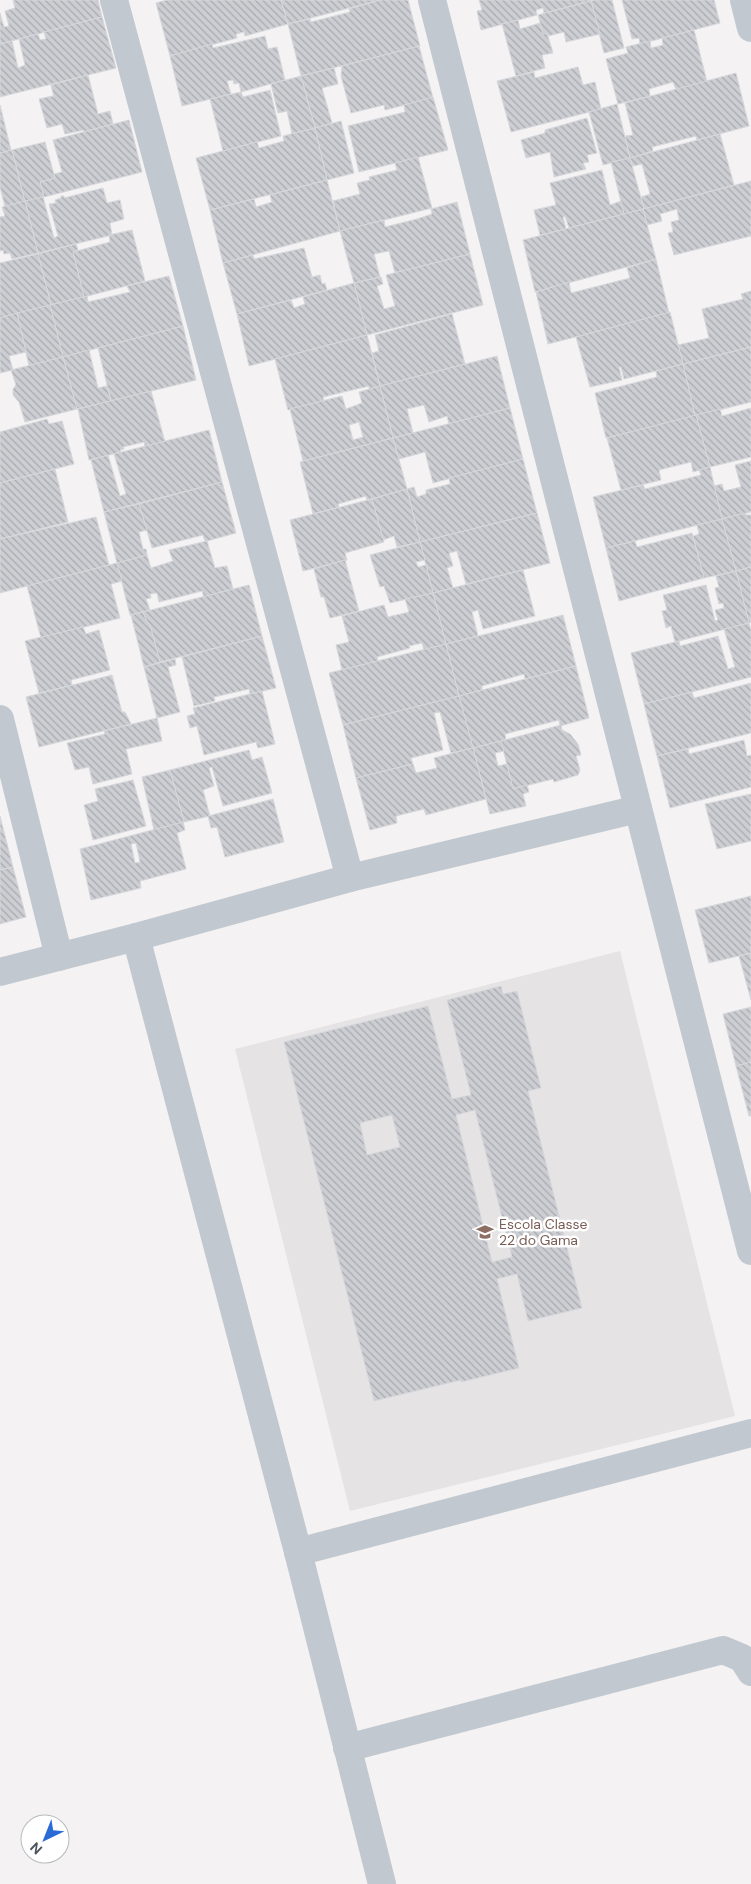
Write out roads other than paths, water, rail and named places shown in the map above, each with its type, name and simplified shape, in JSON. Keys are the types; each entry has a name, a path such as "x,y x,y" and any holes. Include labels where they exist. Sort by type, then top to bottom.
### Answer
{"street":[{"path":"114,0 350,878"},
{"path":"432,0 751,1251"},
{"path":"744,0 751,28"},
{"path":"0,719 59,957"},
{"path":"0,972 350,878 638,809"},
{"path":"136,937 298,1552 382,1884"},
{"path":"298,1552 751,1433"},
{"path":"347,1748 723,1650 742,1658 751,1672"}],"place":[{"name":"Escola Classe 22 do Gama","path":"485,1232"}]}
